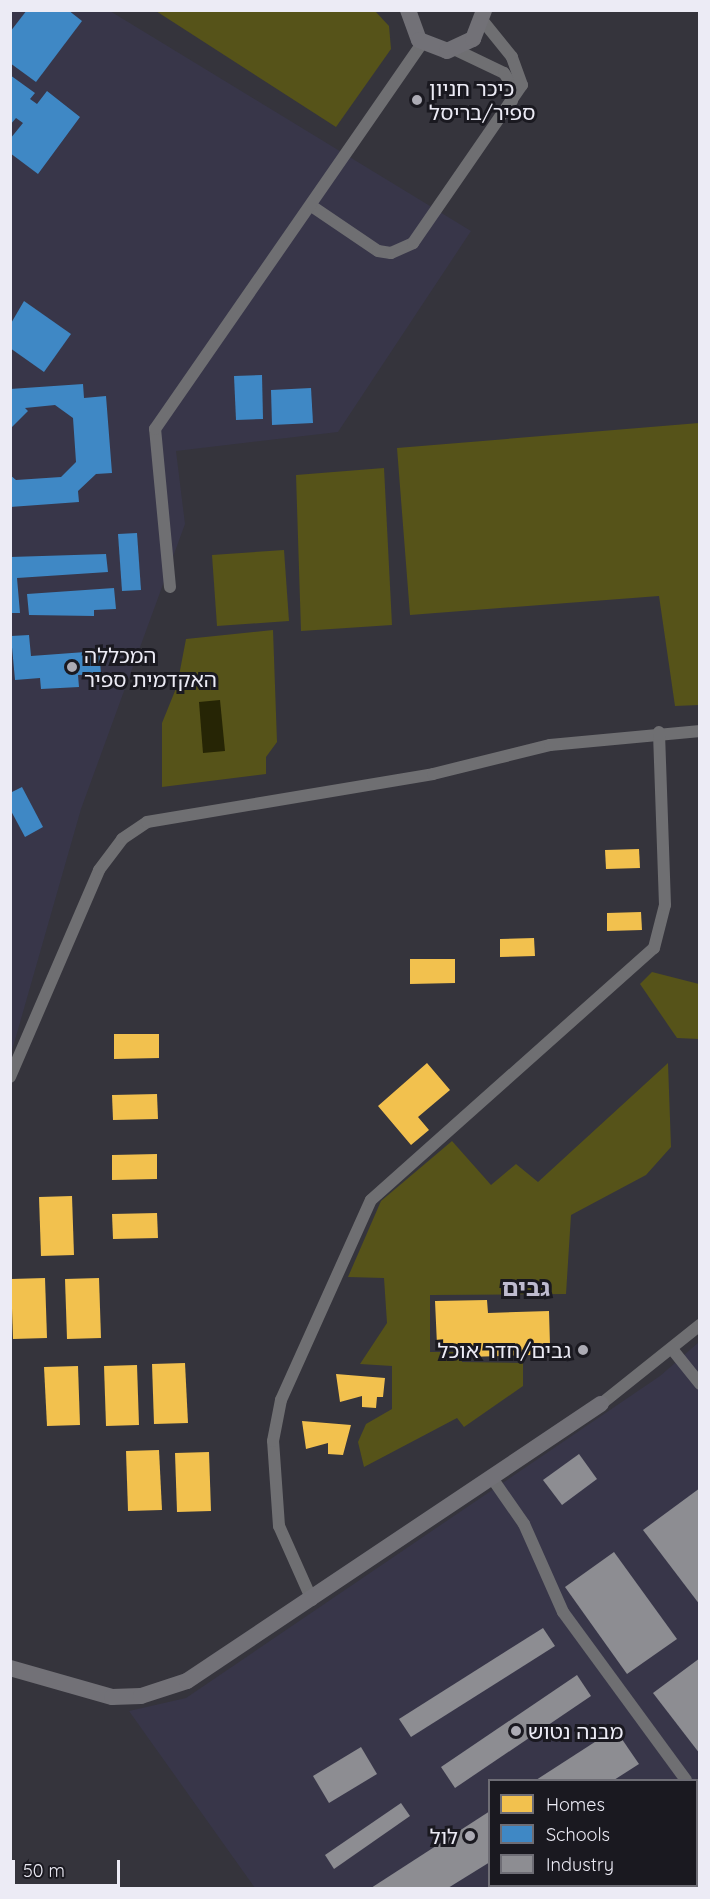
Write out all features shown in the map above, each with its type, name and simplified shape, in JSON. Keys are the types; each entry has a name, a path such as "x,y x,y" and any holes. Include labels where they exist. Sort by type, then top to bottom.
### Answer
{"street":[{"path":"406,13 422,43"},
{"path":"456,50 473,39 483,16"},
{"path":"313,207 378,251 404,250 509,111 522,85 518,70 483,16"},
{"path":"422,43 456,50 504,73 512,85 509,111"},
{"path":"170,587 155,429 185,379 313,207 422,43"},
{"path":"10,1077 99,870 122,839 147,822 433,774 550,745 659,732 699,731"},
{"path":"312,1600 279,1526 273,1441 281,1400 371,1200 654,948 665,905 659,732"},
{"path":"10,1668 75,1691 141,1696 187,1681 312,1600 601,1404 699,1325"},
{"path":"672,1349 699,1384"},
{"path":"492,1478 524,1524 563,1612 685,1779"}],"shaded area":[{"name":"המכללה האקדמית ספיר","path":"11,11 110,11 471,231 338,432 176,451 185,524 81,809 11,1054"},
{"path":"156,11 375,11 389,26 391,49 336,127"},
{"path":"699,423 699,705 675,706 659,596 410,615 397,448"},
{"path":"384,468 392,625 301,631 296,475"},
{"path":"284,550 289,621 217,626 212,555"},
{"path":"273,630 277,742 266,757 266,774 162,787 162,723 177,686 186,639"},
{"path":"220,700 225,751 203,753 199,702"},
{"path":"652,972 699,984 699,1039 677,1038 640,984"},
{"path":"668,1063 671,1147 646,1175 571,1215 566,1294 430,1295 430,1352 461,1352 462,1362 523,1363 523,1386 464,1427 457,1418 364,1467 358,1442 366,1424 392,1409 392,1366 360,1364 387,1323 384,1278 348,1277 381,1201 452,1141 491,1185 516,1164 538,1182"},
{"path":"699,1342 699,1888 255,1888 129,1711 186,1698 660,1376"}],"building: Homes":[{"path":"639,849 640,868 606,869 605,850"},
{"path":"641,912 642,930 607,931 607,913"},
{"path":"534,938 535,956 500,957 500,939"},
{"path":"410,959 455,959 455,983 410,984"},
{"path":"114,1034 159,1034 159,1058 114,1059"},
{"path":"427,1063 450,1090 418,1117 429,1130 411,1145 378,1106"},
{"path":"157,1094 158,1119 113,1120 112,1095"},
{"path":"157,1154 157,1179 112,1180 112,1155"},
{"path":"72,1196 74,1255 41,1256 39,1197"},
{"path":"157,1213 158,1238 113,1239 112,1214"},
{"path":"45,1278 47,1338 13,1339 11,1279"},
{"path":"99,1278 101,1338 67,1339 65,1279"},
{"path":"487,1300 488,1313 549,1311 550,1345 539,1346 530,1355 467,1357 466,1344 437,1345 435,1301"},
{"path":"185,1363 188,1423 154,1424 152,1364"},
{"path":"137,1365 139,1425 106,1426 104,1366"},
{"path":"78,1366 80,1425 47,1426 44,1367"},
{"path":"336,1374 385,1378 383,1397 377,1397 376,1408 362,1407 362,1396 340,1402"},
{"path":"302,1421 351,1425 343,1455 328,1454 328,1443 306,1449"},
{"path":"159,1450 162,1510 128,1511 126,1451"},
{"path":"209,1452 211,1511 177,1512 175,1453"}],"building: Schools":[{"path":"27,10 68,10 82,21 36,82 10,63 10,32"},
{"path":"10,75 35,93 30,99 37,104 47,91 80,117 38,174 10,153 10,139 23,123 16,118 10,125"},
{"path":"24,301 71,334 44,372 10,348 10,325"},
{"path":"262,375 263,419 236,420 234,376"},
{"path":"83,384 84,398 106,396 112,473 96,474 78,491 79,502 10,507 10,475 16,480 61,477 76,462 73,418 55,405 25,408 28,411 10,429 10,389"},
{"path":"311,388 313,423 272,425 271,390"},
{"path":"137,533 141,590 122,591 118,534"},
{"path":"106,554 108,572 17,578 20,613 10,613 10,557"},
{"path":"114,588 116,609 94,610 94,616 29,615 27,594"},
{"path":"29,635 31,656 99,651 101,674 78,675 79,687 41,689 40,678 15,680 11,636"},
{"path":"22,787 43,827 25,837 10,809 10,793"}],"building: Industry":[{"path":"579,1454 597,1479 562,1505 543,1480"},
{"path":"700,1488 700,1605 643,1530"},
{"path":"614,1552 677,1639 627,1674 565,1587"},
{"name":"מבנה נטוש","path":"543,1628 555,1646 411,1737 399,1719"},
{"path":"700,1658 700,1754 653,1693"},
{"name":"מבנה נטוש","path":"577,1675 591,1696 455,1788 441,1767"},
{"path":"615,1729 639,1764 616,1779 538,1779"},
{"path":"361,1747 377,1774 329,1803 313,1776"},
{"path":"401,1803 410,1816 334,1869 325,1855"},
{"name":"לול","path":"488,1812 488,1863 448,1888 371,1888"}],"place":[{"name":"כיכר חניון ספיר/בריסל","path":"417,100"},
{"name":"המכללה האקדמית ספיר","path":"72,667"},
{"name":"גבים/חדר אוכל","path":"583,1350"},
{"name":"מבנה נטוש","path":"516,1731"},
{"name":"לול","path":"470,1836"}],"district":[{"name":"גבים","path":"526,1288"}]}
